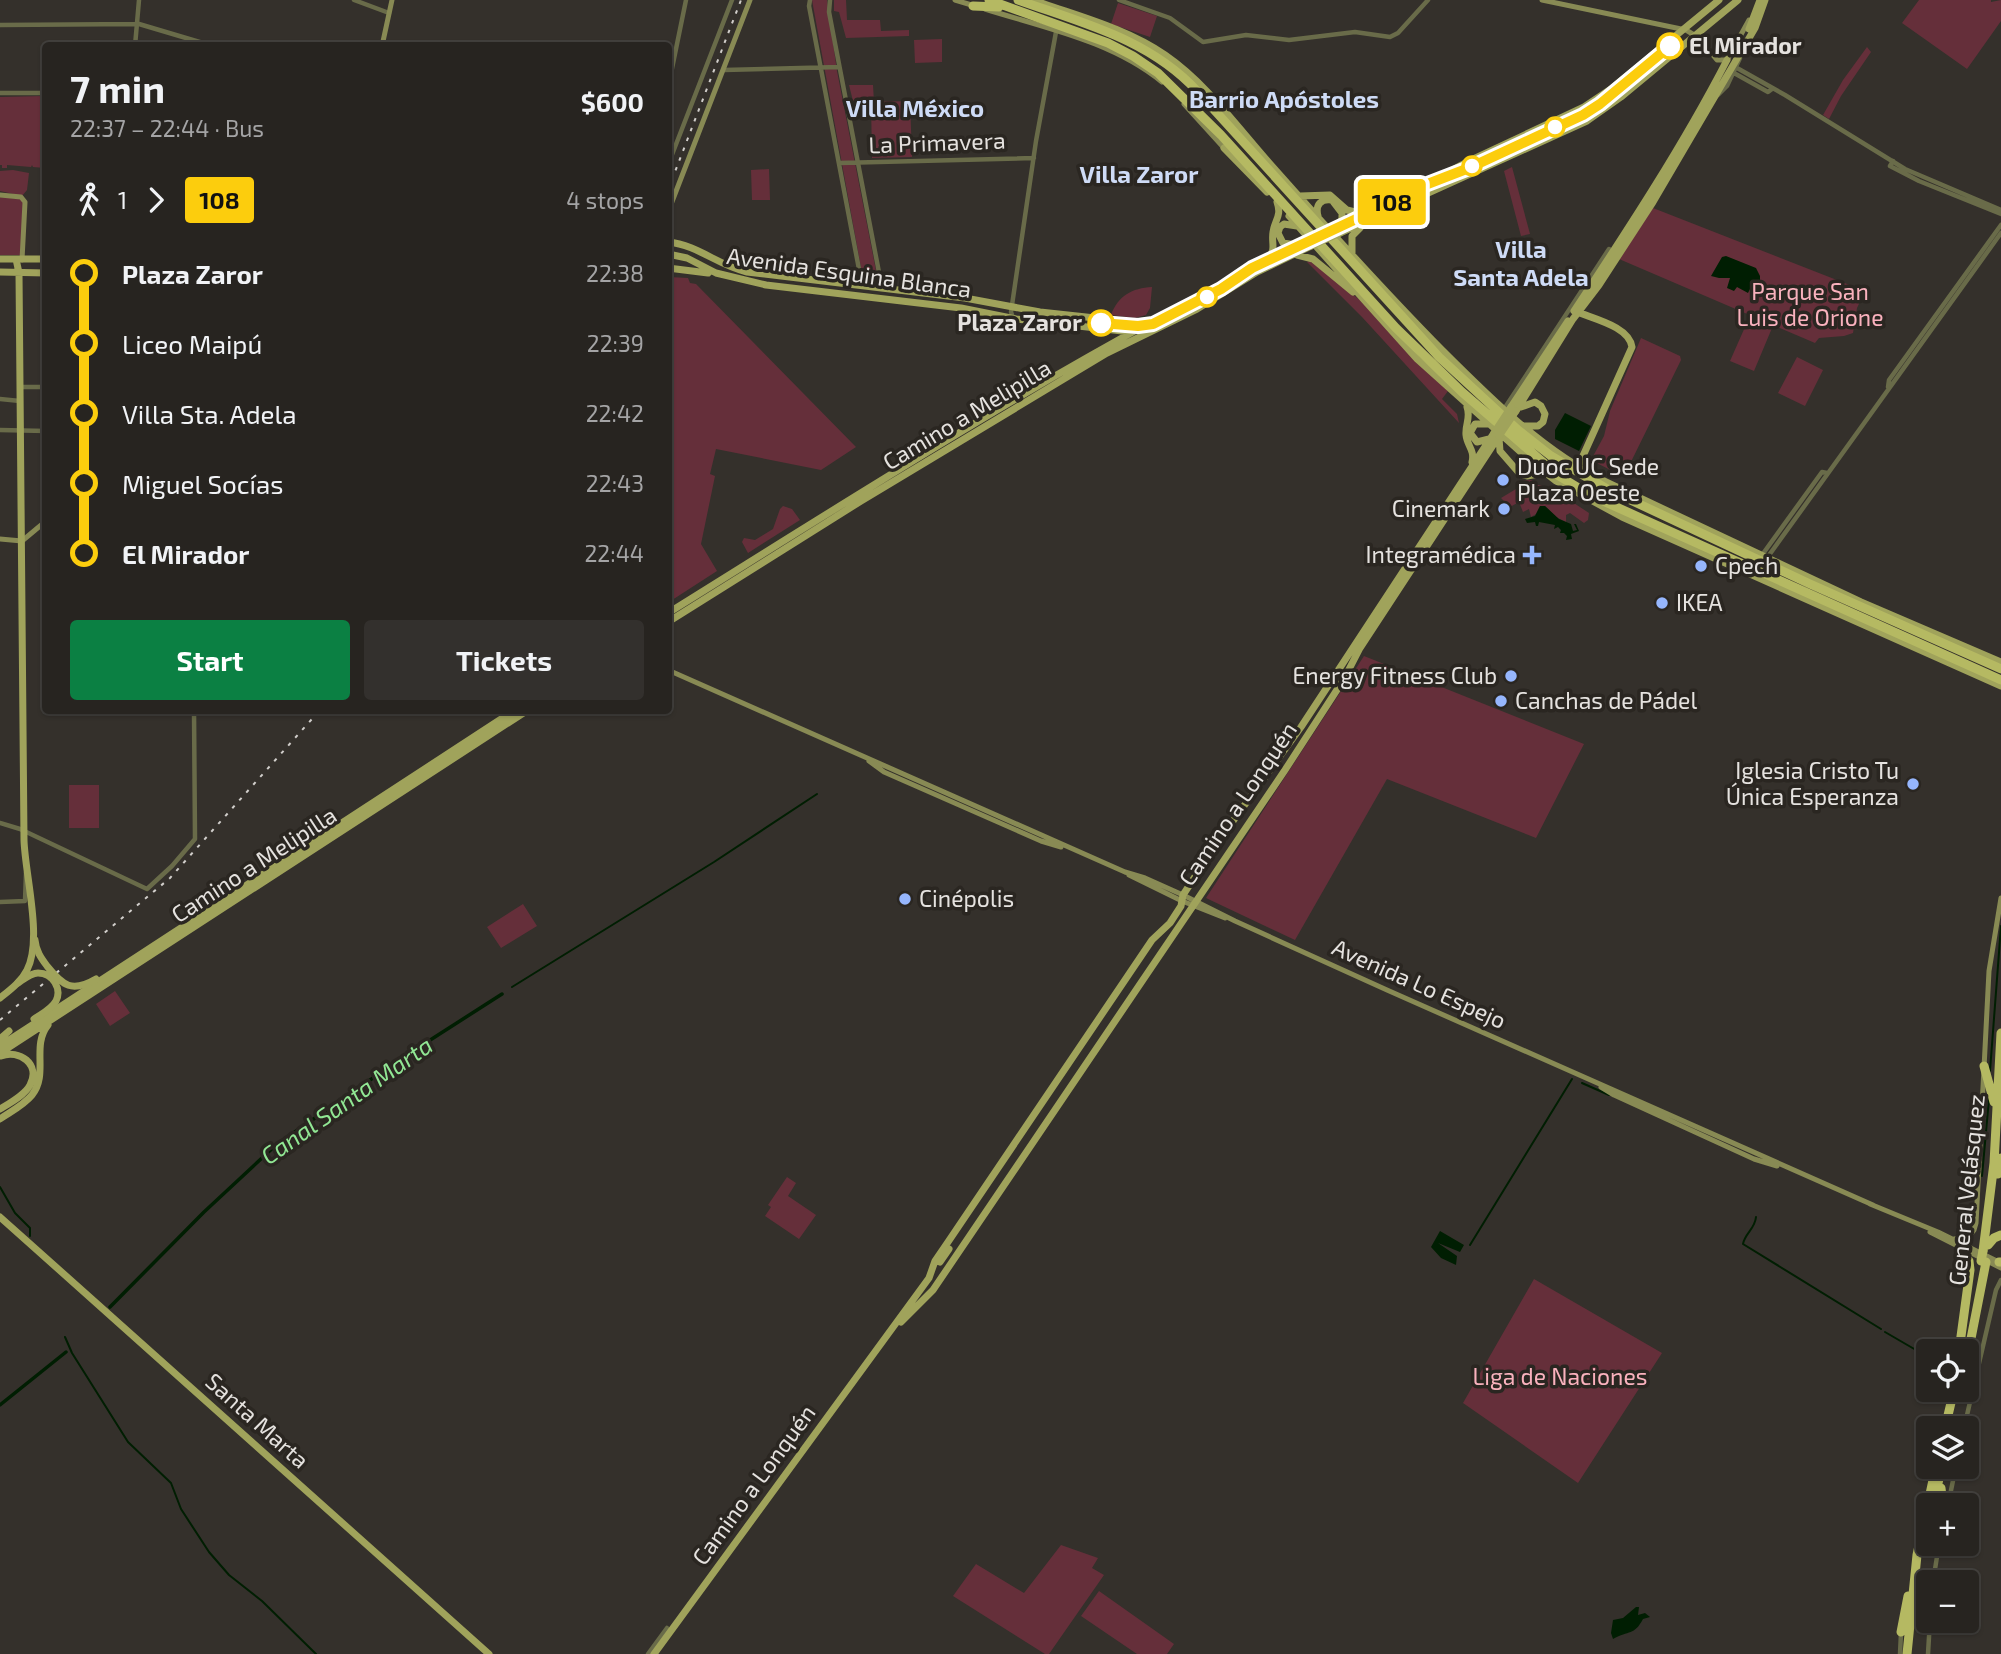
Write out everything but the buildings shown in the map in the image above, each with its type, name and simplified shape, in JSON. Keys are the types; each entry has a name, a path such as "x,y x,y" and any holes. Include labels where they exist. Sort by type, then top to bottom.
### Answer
{"highway":[{"path":"989,0 1015,4 1122,37 1172,66 1430,346 1524,435 1561,463 1597,484 1810,584 2001,669"},
{"path":"973,6 1015,4 1125,51 1163,77 1396,328 1470,400 1559,476 1592,496 1913,641 2000,685"},
{"path":"1197,111 1224,148"},
{"path":"1396,328 1424,365"},
{"path":"1443,350 1464,380"},
{"path":"1617,487 1665,516"},
{"path":"1750,567 1797,595"},
{"path":"1810,584 1861,602"},
{"path":"1848,619 1913,641"},
{"name":"General Velásquez","path":"1964,1339 1985,1255 1997,1118 2001,1033"},
{"path":"1984,1066 1997,1118"},
{"name":"General Velásquez","path":"1970,1339 2001,1141"},
{"path":"1998,1174 2001,1158"},
{"path":"1985,1255 1992,1239 2001,1235"},
{"path":"1960,1248 1968,1259 1970,1270 1962,1339"},
{"path":"1902,1632 1905,1608 1937,1479"},
{"path":"1913,1654 1923,1556"},
{"path":"1908,1654 1914,1578"}],"main road":[{"path":"383,42 392,0"},
{"path":"672,202 750,0"},
{"path":"955,0 1107,49 1142,67 1172,92 1277,202 1424,365 1533,463 1580,496 1848,619 2000,685"},
{"path":"1033,0 1134,37 1176,63 1211,96 1318,217 1443,350 1493,398 1512,409 1523,426 1578,467 1861,602 2001,662"},
{"path":"1542,0 1675,31"},
{"name":"Camino a Melipilla","path":"672,611 760,560 1111,344 1209,289 1336,230 1422,185 1584,107 1611,89 1675,31 1684,29 1719,0"},
{"name":"Camino a Melipilla","path":"1336,230 1390,210 1587,121 1621,97 1738,0"},
{"path":"1711,97 1757,0"},
{"path":"1711,97 1752,25 1757,0"},
{"name":"Camino a Lonquén","path":"884,1339 926,1299 959,1252 1161,956 1344,679 1360,648 1486,457 1512,409 1742,50 1760,19 1765,0"},
{"path":"1684,29 1696,35 1722,70"},
{"path":"1717,60 1727,60"},
{"name":"Camino a Lonquén","path":"1576,312 1594,293 1653,202 1711,97"},
{"path":"1299,196 1330,195 1347,211 1355,212 1363,209 1383,190 1422,185"},
{"path":"1383,190 1391,193 1394,201 1390,210"},
{"path":"1609,249 1639,205 1652,192"},
{"path":"0,195 24,199 26,205 19,260 21,541 24,831 33,941 29,966 18,983"},
{"path":"1353,255 1351,239 1355,232 1404,208 1419,197"},
{"path":"1318,217 1319,203 1325,200 1333,201 1343,216 1336,230"},
{"path":"1264,263 1274,249 1273,232 1280,214 1277,202"},
{"path":"1298,226 1291,223 1283,225 1279,228 1278,235 1284,244 1306,244"},
{"name":"Avenida Esquina Blanca","path":"672,242 684,244 739,271 965,299 1012,314 1132,332 1153,332"},
{"name":"Camino a Melipilla","path":"860,498 1107,353 1202,306 1257,272 1290,256 1306,244"},
{"name":"Avenida Esquina Blanca","path":"672,255 690,260 716,273 766,285 1012,314 1136,323 1152,321"},
{"path":"1290,256 1303,255 1311,258 1365,300"},
{"path":"0,259 42,259"},
{"path":"687,270 691,266 690,260"},
{"path":"672,268 716,273"},
{"path":"0,272 42,273"},
{"path":"862,286 870,298 881,295 882,288"},
{"path":"1576,312 1624,333 1630,339 1632,347 1578,467"},
{"path":"1109,329 1113,335 1111,344"},
{"path":"1487,391 1493,398"},
{"path":"1512,409 1532,402 1539,404 1544,411 1545,418 1540,425 1531,428 1523,426"},
{"path":"1465,403 1469,418 1466,437 1474,455 1469,470"},
{"path":"1489,425 1475,424 1471,429 1471,436 1475,441 1480,442 1496,436 1503,455 1513,463 1520,474 1545,473"},
{"name":"Camino a Lonquén","path":"654,1654 929,1278 948,1245 1148,946 1168,925 1215,846 1244,803 1267,776 1469,470 1496,436"},
{"path":"1486,457 1503,455"},
{"path":"1531,475 1533,463"},
{"path":"1448,519 1460,495"},
{"path":"0,539 21,541 42,525"},
{"path":"1424,528 1433,526"},
{"name":"Camino a Melipilla","path":"672,619 760,560"},
{"path":"1353,648 1366,621"},
{"name":"Avenida Lo Espejo","path":"672,672 861,755 1048,844 1073,849 1145,878 1195,904 1952,1239 2000,1264"},
{"name":"Camino a Melipilla","path":"0,1055 161,941 459,752 510,714"},
{"name":"Camino a Melipilla","path":"0,1042 79,995 521,714"},
{"path":"1215,846 1226,844 1228,854"},
{"path":"1952,1239 1968,1237 1976,1223 1990,958 2001,898"},
{"path":"33,941 40,957 63,983 71,986 81,986 96,979 161,941"},
{"path":"1148,946 1150,957 1161,956"},
{"path":"0,998 31,974 39,973 50,977 57,986 55,1003 0,1042"},
{"path":"55,1002 79,995"},
{"path":"0,1119 28,1099 37,1088 41,1037 56,1017"},
{"path":"0,1042 9,1031"},
{"path":"0,1055 12,1053 23,1056 30,1064 33,1074 31,1084 25,1092 0,1109"},
{"name":"Santa Marta","path":"0,1217 489,1654"},
{"name":"Avenida Lo Espejo","path":"1924,1228 1960,1248 2000,1264"},
{"path":"948,1245 959,1252"},
{"path":"667,1628 681,1618"}],"street":[{"path":"135,42 139,0"},
{"path":"354,0 389,13"},
{"path":"672,68 686,0"},
{"path":"672,155 732,0"},
{"path":"810,0 862,286"},
{"path":"830,0 829,9 839,66 882,288"},
{"path":"1060,10 1062,0"},
{"path":"1119,0 1170,19 1202,42 1251,35 1289,40 1355,32 1388,37 1398,33 1428,0"},
{"path":"0,25 136,24 199,42"},
{"path":"1012,314 1031,176 1056,32"},
{"name":"Camino a Lonquén","path":"1711,97 1723,90 1736,71 1742,50"},
{"path":"724,69 839,66"},
{"path":"1736,71 1772,89 1892,164 2001,212"},
{"path":"0,93 42,93"},
{"name":"La Primavera","path":"839,163 1035,158"},
{"path":"1764,556 1822,472 1827,473 2001,225"},
{"path":"1890,383 2001,233"},
{"name":"Camino a Lonquén","path":"1512,409 1609,249"},
{"path":"20,387 42,387"},
{"path":"0,400 20,401"},
{"path":"0,430 42,431"},
{"path":"0,823 24,831 140,887 148,888 195,839 194,714"},
{"path":"0,902 25,901 26,871"},
{"path":"1968,1416 1996,1290 2001,1280"},
{"path":"648,1654 667,1628"},
{"path":"1900,1654 1902,1632"},
{"path":"1928,1654 1929,1633"}],"green space":[{"path":"812,0 827,0 837,71 879,286 864,284"},
{"path":"834,0 846,0 847,20 880,20 881,31 909,30 909,36 846,38 839,12 834,11"},
{"path":"1919,0 2001,0 2001,21 1967,69 1902,23"},
{"path":"1118,3 1157,16 1150,37 1111,24"},
{"path":"942,39 942,62 915,63 914,40"},
{"path":"1867,47 1871,52 1829,119 1823,115 1843,80"},
{"path":"849,85 873,85 874,102 910,101 912,157 872,158 871,103 854,105"},
{"path":"42,96 42,168 7,165 7,168 2,168 0,165 0,97"},
{"path":"1512,167 1530,234 1521,236 1504,171"},
{"path":"769,169 770,200 752,200 751,170"},
{"path":"0,171 29,173 27,190 22,196 0,191"},
{"path":"0,197 23,201 21,255 0,255"},
{"name":"Parque San Luis de Orione","path":"1653,208 1865,291 1857,308 1853,333 1819,338 1815,343 1619,259"},
{"path":"1310,261 1360,300 1448,391 1442,399 1457,414 1459,423 1362,317 1307,262"},
{"path":"672,277 688,278 690,283 696,284 856,447 821,470 716,449 710,474 715,476 701,544 717,571 672,600"},
{"name":"Plaza Zaror","path":"1152,287 1150,308 1146,315 1135,318 1111,315 1127,294"},
{"path":"1749,318 1772,328 1754,371 1730,361"},
{"path":"1641,338 1680,356 1681,360 1622,476 1591,460 1604,436 1610,411"},
{"path":"1797,357 1823,370 1805,406 1778,393"},
{"path":"1532,480 1534,484 1551,488 1589,513 1588,520 1584,523 1570,513 1566,515 1566,522 1545,506 1540,506 1531,517 1529,509 1523,512 1519,502 1510,507 1501,498 1516,489 1522,481"},
{"path":"783,506 792,509 800,520 748,553 742,542 744,538 755,540 773,529"},
{"path":"1364,656 1584,744 1536,838 1387,779 1295,940 1206,898"},
{"path":"69,785 99,785 99,828 69,828"},
{"path":"523,904 537,926 501,948 487,927"},
{"path":"115,991 130,1013 110,1026 96,1004"},
{"path":"787,1177 796,1183 788,1196 816,1215 799,1239 765,1216 771,1207 768,1205"},
{"name":"Liga de Naciones","path":"1534,1279 1662,1353 1578,1483 1463,1403"},
{"path":"1061,1545 1098,1558 1092,1568 1104,1575 1049,1654 953,1596 976,1564 1024,1593"},
{"path":"1099,1591 1174,1644 1167,1654 1137,1654 1081,1616"}],"shaded area":[{"path":"1726,256 1756,268 1760,276 1760,290 1750,289 1748,293 1737,287 1734,291 1727,288 1730,278 1711,276 1722,257"},
{"path":"1565,413 1591,426 1579,451 1555,439 1555,430"},
{"path":"1540,506 1545,506 1559,519 1571,524 1573,531 1577,530 1576,524 1579,531 1571,534 1572,539 1566,540 1567,536 1560,533 1558,527 1554,529 1555,525 1539,522 1536,526 1535,522 1527,523 1525,519 1535,516"},
{"path":"1440,1231 1464,1245 1460,1252 1438,1243 1457,1256 1456,1265 1441,1258 1431,1247"},
{"path":"1639,1607 1638,1615 1645,1613 1650,1617 1643,1619 1634,1630 1613,1639 1613,1620 1623,1618"}],"waterway":[{"path":"512,987 714,862 817,794"},
{"path":"1990,1071 2001,926"},
{"name":"Canal Santa Marta","path":"110,1307 204,1212 276,1145 399,1060 502,994"},
{"path":"1470,1245 1572,1079"},
{"path":"1582,1083 1609,1095"},
{"path":"1982,1176 1989,1099"},
{"path":"0,1187 15,1213 30,1228 30,1236"},
{"path":"1756,1217 1743,1244 1881,1329"},
{"path":"1885,1332 1916,1350"},
{"path":"65,1337 72,1353 128,1442 171,1483 181,1509 209,1552 229,1575 262,1601 316,1654"},
{"name":"Canal Santa Marta","path":"0,1405 66,1352"}],"railway":[{"path":"672,180 741,0"},
{"path":"0,1020 170,878 316,714"}],"bus line":[{"name":"108","path":"1101,323 1152,325 1221,289 1252,268 1412,190 1469,168 1583,115 1670,46"}],"place":[{"name":"El Mirador","path":"1670,46"},
{"name":"Plaza Zaror","path":"1101,323"},
{"name":"Duoc UC Sede Plaza Oeste","path":"1503,480"},
{"name":"Cinemark","path":"1504,509"},
{"name":"Integramédica","path":"1532,555"},
{"name":"Cpech","path":"1701,566"},
{"name":"IKEA","path":"1662,603"},
{"name":"Energy Fitness Club","path":"1511,676"},
{"name":"Canchas de Pádel","path":"1501,701"},
{"name":"Iglesia Cristo Tu Única Esperanza","path":"1913,784"},
{"name":"Cinépolis","path":"905,899"}],"district":[{"name":"Barrio Apóstoles","path":"1284,100"},
{"name":"Villa México","path":"915,109"},
{"name":"Villa Zaror","path":"1139,175"},
{"name":"Villa Santa Adela","path":"1521,264"}]}
